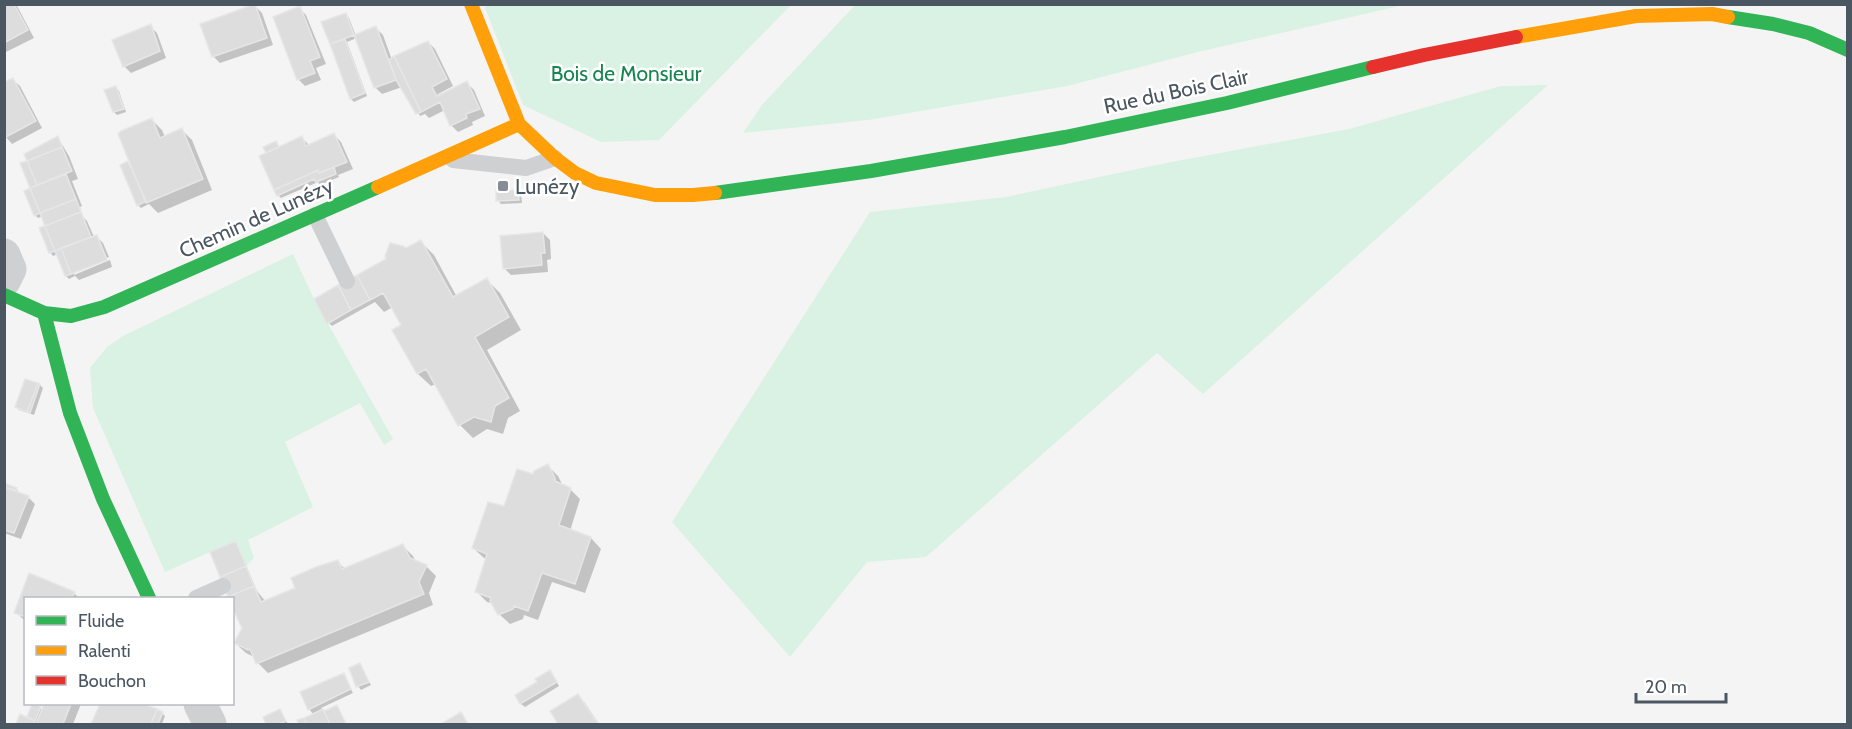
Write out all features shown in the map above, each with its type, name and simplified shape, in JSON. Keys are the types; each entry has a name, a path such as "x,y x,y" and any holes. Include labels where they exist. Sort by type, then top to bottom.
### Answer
{"street":[{"path":"471,4 522,127"},
{"name":"Rue du Bois Clair","path":"522,127 555,158 575,173 596,183 655,195 693,195 871,171 1065,137 1424,56 1591,22 1636,16 1712,14 1732,17 1809,33 1848,50"},
{"name":"Chemin de Lunézy","path":"4,295 44,313 71,316 105,307 508,130 522,127"},
{"path":"4,255 10,269 4,281"},
{"path":"44,313 70,413 103,499 149,597"},
{"path":"200,705 210,724"}],"lane":[{"path":"444,158 526,168 555,158"},
{"path":"315,215 347,281"},
{"path":"198,597 224,586"}],"green space":[{"name":"Bois de Monsieur","path":"484,5 791,5 659,140 601,142 523,105"},
{"path":"855,5 1404,5 1198,52 1067,86 868,120 743,133 762,105"},
{"path":"1548,85 1203,394 1157,353 926,557 867,562 790,657 672,522 870,212 1006,197 1156,165 1349,129 1501,86"},
{"path":"293,254 314,299 393,439 384,445 360,403 285,442 313,507 248,540 254,558 246,566 235,541 165,572 93,408 90,368 107,347 123,336"}],"building":[{"path":"4,4 14,4 28,30 4,43"},
{"path":"255,4 267,38 212,57 200,24"},
{"path":"300,6 320,57 310,61 315,73 297,80 273,17"},
{"path":"346,13 354,35 330,44 321,22"},
{"path":"151,24 160,51 123,67 112,40"},
{"path":"376,26 396,80 374,88 354,35"},
{"path":"345,39 365,93 350,99 330,44"},
{"path":"428,41 447,79 432,87 437,96 467,81 480,109 466,114 467,118 450,126 440,102 421,112 394,56"},
{"path":"394,56 421,112 416,114 396,80 389,60"},
{"path":"13,78 36,121 4,138 4,82"},
{"path":"116,86 124,109 113,112 104,90"},
{"path":"152,118 160,138 182,128 203,179 146,203 118,134"},
{"path":"334,133 347,162 319,173 318,170 274,190 259,156 302,136 306,146"},
{"path":"58,136 62,147 27,161 24,154"},
{"path":"276,141 279,147 266,153 263,147"},
{"path":"62,147 72,171 37,185 27,161"},
{"path":"27,161 37,185 30,188 20,163"},
{"path":"128,161 146,201 137,206 120,165"},
{"path":"334,167 336,174 316,182 314,179 277,196 274,190 318,170 319,173"},
{"path":"66,174 76,199 40,213 30,188"},
{"path":"30,188 40,213 34,216 24,191"},
{"path":"496,190 518,190 519,200 496,201"},
{"path":"76,199 81,212 45,226 40,213"},
{"path":"81,212 91,237 55,251 45,226"},
{"path":"45,226 55,251 49,253 39,228"},
{"path":"543,232 545,253 541,253 542,265 503,269 500,236"},
{"path":"97,235 107,260 71,274 61,248"},
{"path":"421,240 453,297 487,278 509,317 475,337 509,398 495,406 491,422 474,417 458,426 426,369 417,374 392,330 401,325 383,293 370,300 357,275 386,259 390,243 406,248"},
{"path":"61,248 71,274 65,276 55,251"},
{"path":"357,275 370,300 351,310 338,285"},
{"path":"338,285 351,310 327,324 314,299"},
{"path":"25,379 38,383 27,412 15,407"},
{"path":"38,383 40,384 30,413 27,412"},
{"path":"548,464 555,481 571,488 559,525 591,537 575,584 542,573 528,611 514,606 513,609 498,615 490,601 491,598 475,592 487,554 472,548 488,502 504,506 517,469 533,474 534,471"},
{"path":"4,483 17,488 16,490 4,487"},
{"path":"4,487 29,496 14,533 4,530"},
{"path":"236,541 246,566 220,577 210,552"},
{"path":"403,544 410,558 427,565 419,582 424,594 256,664 250,649 234,643 242,628 234,611 234,597 228,597 254,586 261,602 295,588 291,578 316,567 338,560 342,569"},
{"path":"246,566 254,586 228,597 220,577"},
{"path":"29,573 75,592 72,597 24,597 24,616 14,613"},
{"path":"360,663 369,682 356,687 349,668"},
{"path":"550,670 557,682 520,704 515,695 537,682 535,679"},
{"path":"344,673 351,689 308,710 300,692"},
{"path":"578,694 598,724 558,724 550,711"},
{"path":"32,705 41,706 35,721 27,717"},
{"path":"44,705 71,705 63,724 36,724"},
{"path":"100,705 146,705 157,709 151,724 91,724"},
{"path":"337,705 346,724 330,724 324,711"},
{"path":"157,709 163,712 158,724 151,724"},
{"path":"280,709 286,721 279,724 266,724 263,717"},
{"path":"323,709 330,724 307,724 304,718"},
{"path":"461,712 468,724 441,724"},
{"path":"20,714 35,721 34,724 16,724"},
{"path":"304,718 307,724 299,724 297,720"}],"traffic: fast":[{"path":"1728,17 1773,24 1809,33 1848,50"},
{"path":"715,193 871,171 1065,137 1227,103 1373,67"},
{"path":"4,295 44,313 71,316 104,307 378,187"},
{"path":"44,313 70,413 103,499 149,597"}],"traffic: slow":[{"path":"471,4 519,124 555,158 575,173 596,183 655,195 715,193"},
{"path":"1516,37 1636,16 1712,14 1728,17"},
{"path":"378,187 519,124"}],"traffic: jam":[{"path":"1373,67 1516,37"}],"place":[{"name":"Lunézy","path":"503,186"}]}
